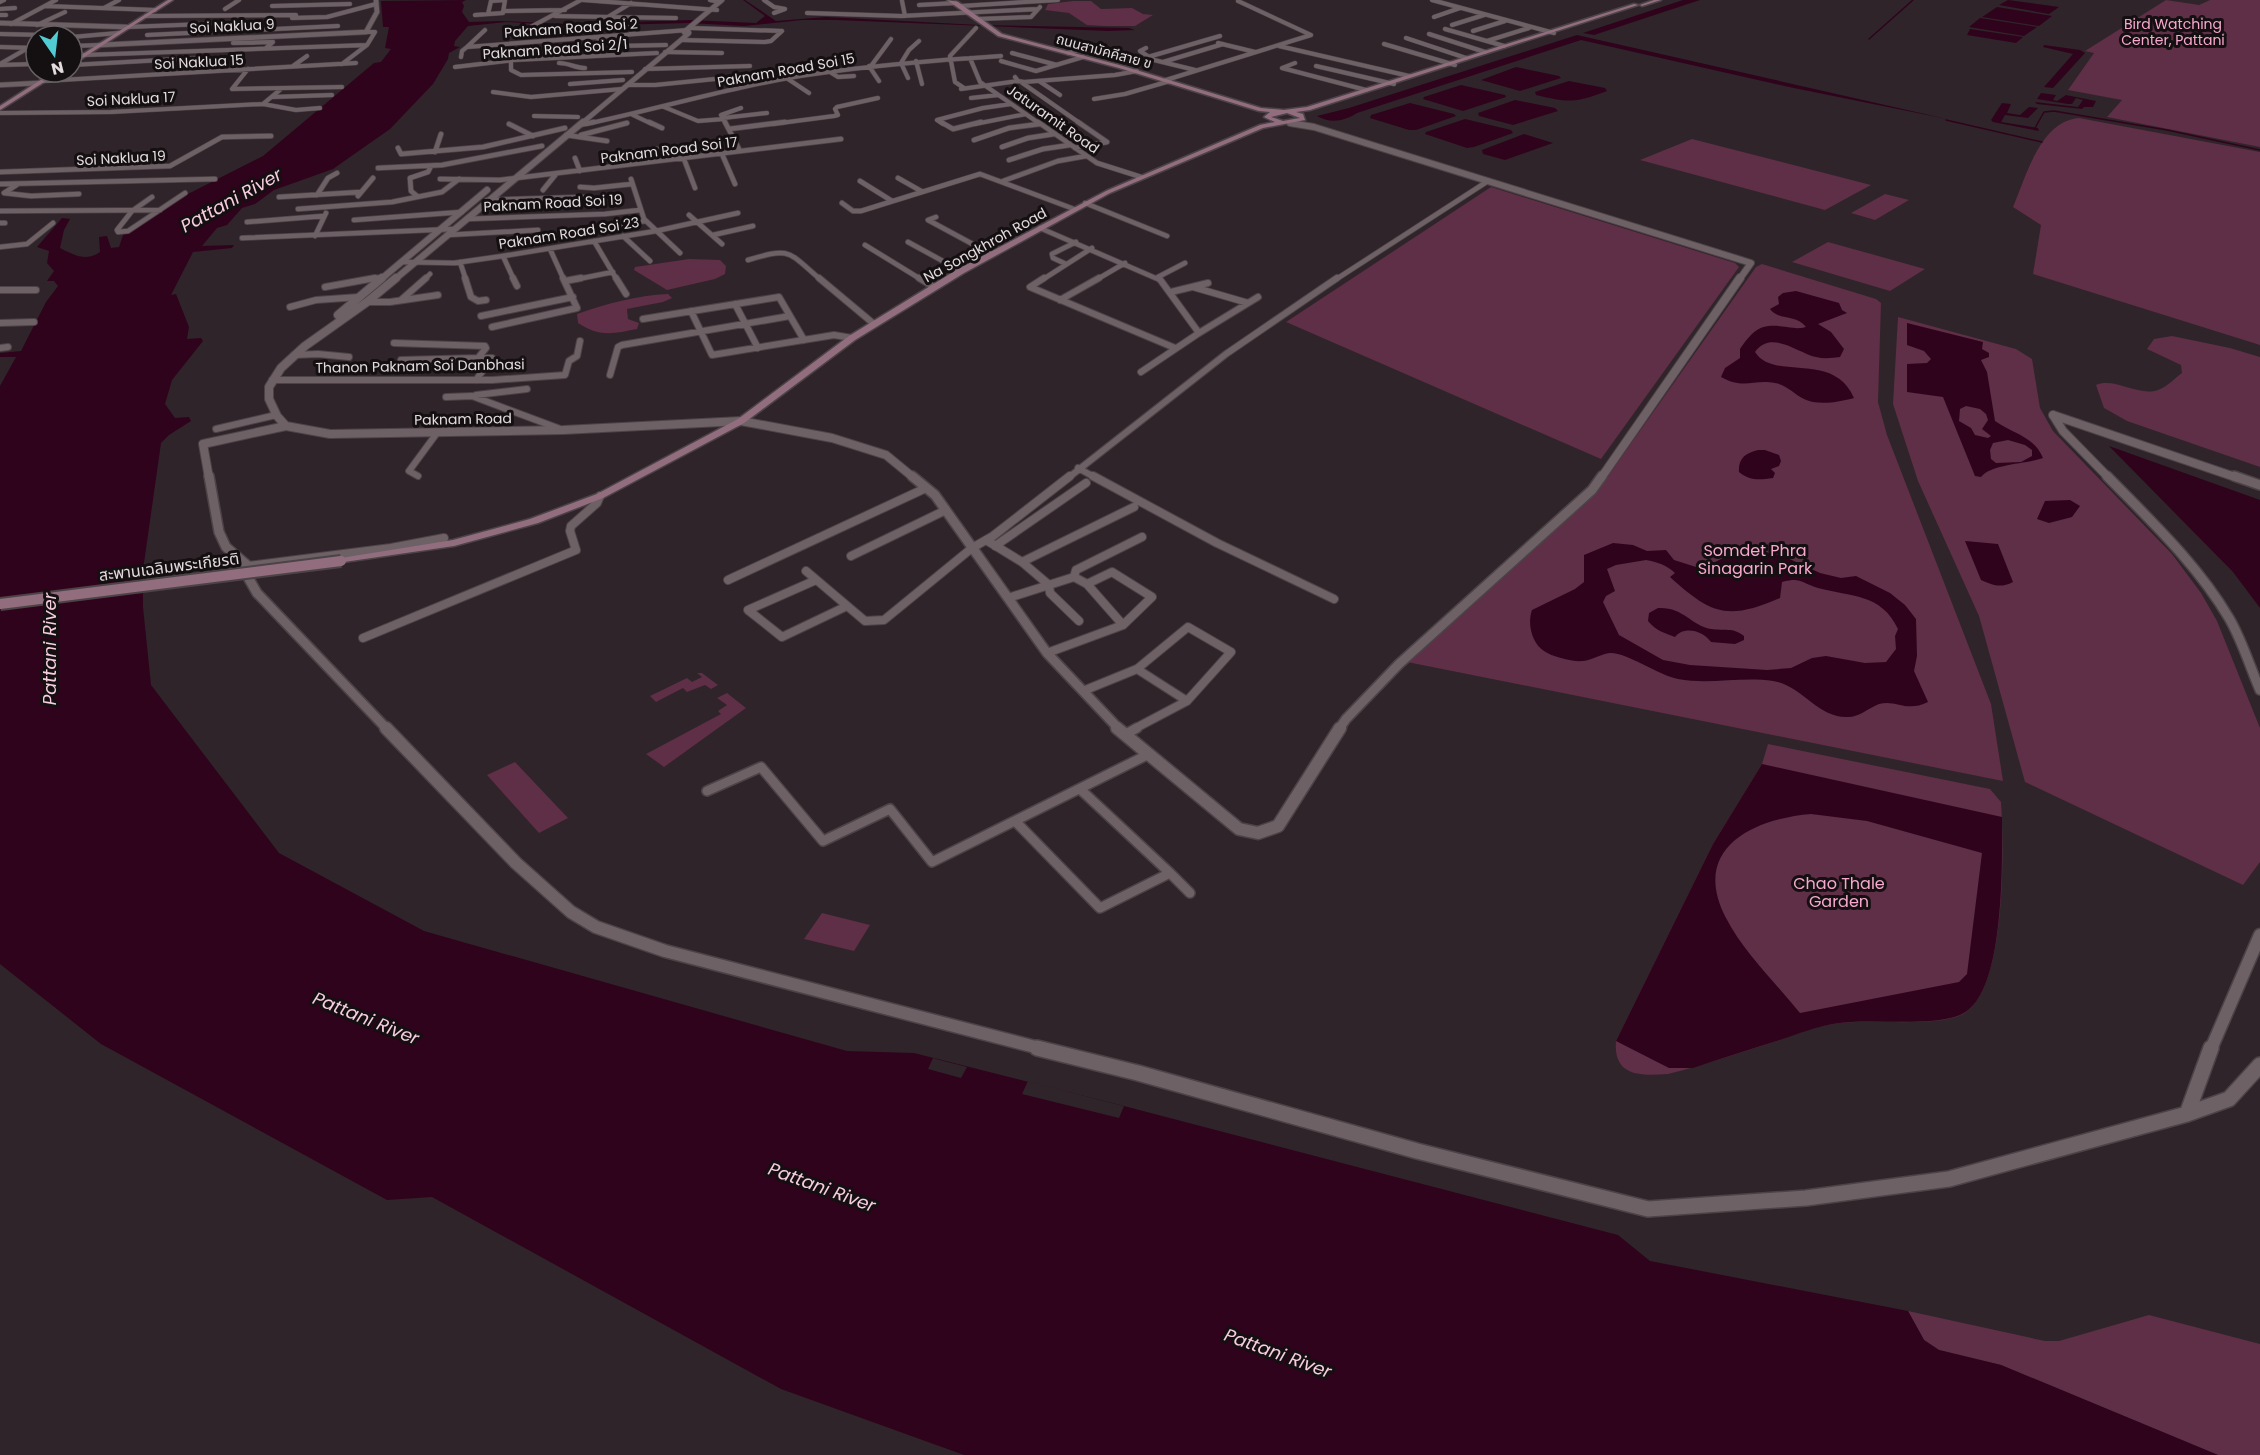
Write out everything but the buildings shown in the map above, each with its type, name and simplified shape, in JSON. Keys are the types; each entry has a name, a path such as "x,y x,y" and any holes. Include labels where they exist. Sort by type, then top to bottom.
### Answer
{"main road":[{"path":"84,55 171,0"},
{"name":"ถนนสามัคคีสาย ข","path":"949,0 962,6 986,26 1003,36 1137,71 1261,110 1285,111"},
{"path":"1267,117 1285,111 1308,109 1391,84 1652,0"},
{"path":"1639,5 1659,0"},
{"path":"1391,84 1409,76 1552,33"},
{"path":"0,108 38,84"},
{"name":"Na Songkhroh Road","path":"600,496 741,421 874,324 961,271 1085,203 1262,126 1303,118 1312,110 1391,84"},
{"name":"ถนนสามัคคีสาย ข","path":"1261,110 1267,117"},
{"path":"1285,111 1303,118"},
{"path":"1267,117 1286,123"},
{"name":"Na Songkhroh Road","path":"1262,126 1267,117"},
{"name":"สะพานเฉลิมพระเกียรติ","path":"0,604 341,561 454,543 534,521 600,496"}],"street":[{"path":"0,2 4,0"},
{"path":"11,24 56,0"},
{"path":"103,8 119,0"},
{"path":"225,9 240,0"},
{"path":"285,6 292,0"},
{"path":"329,4 334,0"},
{"path":"488,14 491,1 505,0 503,11"},
{"path":"528,29 582,0 710,11 717,10 728,2"},
{"path":"609,17 637,0"},
{"path":"710,0 721,1"},
{"path":"764,0 776,0"},
{"path":"764,0 774,7 785,9 774,13"},
{"path":"979,0 984,5"},
{"path":"962,6 1058,0"},
{"path":"1432,0 1552,33"},
{"path":"493,92 531,97 624,85 639,67 681,33 702,20 721,1"},
{"path":"902,1 905,16"},
{"path":"978,19 1032,17 1040,5 1036,1"},
{"path":"1094,99 1125,94 1311,35 1238,1"},
{"path":"244,20 327,16 376,2 374,20 366,32"},
{"path":"919,5 956,3"},
{"path":"272,6 350,4"},
{"path":"45,6 155,10"},
{"path":"877,6 878,15"},
{"path":"475,15 503,13 503,11 533,7 565,10"},
{"path":"0,9 15,8"},
{"path":"1434,17 1461,8"},
{"path":"807,13 905,16 1038,9"},
{"path":"39,24 65,12"},
{"path":"0,15 6,15"},
{"path":"279,19 285,15"},
{"path":"146,16 296,15"},
{"path":"1452,25 1485,15"},
{"path":"204,25 217,16"},
{"path":"555,16 676,18"},
{"path":"135,23 208,21"},
{"path":"1473,31 1506,21"},
{"path":"84,26 341,22 332,33"},
{"path":"0,24 24,24"},
{"path":"221,32 232,25"},
{"path":"147,35 338,26"},
{"path":"609,28 636,27 630,34"},
{"path":"1486,41 1531,27"},
{"path":"554,137 579,125 624,85 681,40 691,28"},
{"name":"Paknam Road Soi 2","path":"467,46 691,28 782,31 771,41 766,42"},
{"path":"964,88 955,82 950,59 951,55 976,28"},
{"path":"714,40 726,29"},
{"path":"1445,29 1504,46"},
{"path":"461,57 462,51 485,30"},
{"path":"741,41 754,30"},
{"path":"341,64 367,45 375,32 366,32"},
{"name":"Soi Naklua 9","path":"100,45 366,32"},
{"path":"84,36 118,33"},
{"path":"639,41 649,33"},
{"path":"0,34 24,35"},
{"path":"1429,34 1485,52"},
{"path":"574,45 596,43 602,36"},
{"path":"1148,57 1220,36"},
{"path":"567,57 581,37"},
{"path":"1057,38 1106,49"},
{"path":"1406,38 1466,58"},
{"path":"879,81 870,66 891,39"},
{"path":"681,40 766,42"},
{"path":"1205,40 1256,52"},
{"path":"908,78 901,63 919,41"},
{"path":"233,43 273,42 265,48"},
{"path":"762,48 766,42"},
{"path":"16,48 23,44"},
{"path":"1162,62 1223,44"},
{"path":"1384,44 1452,64"},
{"path":"84,46 100,45"},
{"path":"84,55 367,45"},
{"path":"615,46 666,45"},
{"path":"1279,45 1409,76"},
{"path":"1068,53 1092,46"},
{"path":"0,47 24,48"},
{"path":"1146,48 1140,51 1148,57 1196,71"},
{"path":"0,65 24,50"},
{"path":"552,51 522,52 512,62 511,70 519,75 639,75"},
{"name":"Paknam Road Soi 2/1","path":"455,67 657,52"},
{"path":"665,52 722,53"},
{"path":"1012,53 1058,65 1083,57"},
{"path":"293,66 307,56"},
{"path":"84,64 198,58"},
{"name":"Paknam Road Soi 15","path":"579,125 664,107 704,95 870,66 970,58 1001,58 1034,71 1058,65"},
{"name":"Jaturamit Road","path":"970,58 979,81 1054,134 1097,163 1141,177"},
{"path":"130,76 148,61"},
{"path":"512,62 569,63 575,68 639,67"},
{"path":"916,62 921,84"},
{"name":"Soi Naklua 15","path":"84,79 356,63"},
{"path":"651,64 722,63"},
{"path":"1296,63 1282,68 1366,90"},
{"path":"0,65 24,64"},
{"path":"645,69 750,66"},
{"path":"1316,66 1391,84"},
{"path":"248,69 232,89 342,87"},
{"path":"92,78 101,73 138,70"},
{"path":"957,89 1018,80 1038,81 1137,71"},
{"path":"115,77 123,72"},
{"path":"830,72 838,77 854,76"},
{"path":"570,84 655,85 715,79"},
{"path":"788,79 809,93"},
{"path":"1009,160 1042,149 1107,142 1018,80"},
{"path":"1038,81 1060,96"},
{"path":"0,86 24,84"},
{"path":"286,426 276,415 269,399 272,380 294,356 359,297 402,262 445,232 454,229 464,216 511,180 565,133 578,117 613,88"},
{"path":"263,104 282,89"},
{"path":"971,98 998,94"},
{"path":"231,95 332,95"},
{"path":"729,129 836,116 838,115 835,109 838,106 878,98"},
{"name":"Soi Naklua 17","path":"0,113 111,112 263,104 290,109 320,108"},
{"path":"1011,104 937,120 953,129 1026,114"},
{"path":"664,107 698,122 767,113"},
{"path":"740,151 721,115 741,108"},
{"path":"633,114 662,128"},
{"path":"534,117 578,117"},
{"path":"1303,118 1314,127"},
{"path":"581,135 627,123"},
{"path":"1286,123 1314,127 1488,181"},
{"path":"509,124 533,136"},
{"path":"974,140 1004,130 1040,124"},
{"path":"398,148 401,154 435,152 483,147 533,136 565,133 581,135 594,141 607,141"},
{"path":"435,152 441,134"},
{"path":"1002,147 1028,138 1054,134"},
{"name":"Soi Naklua 19","path":"0,172 170,166 223,137 271,136"},
{"name":"Paknam Road Soi 17","path":"440,179 511,180 841,139"},
{"path":"527,158 544,145"},
{"path":"378,168 431,166 544,145"},
{"path":"611,149 617,167"},
{"path":"614,155 657,149"},
{"path":"722,154 735,184"},
{"path":"1002,181 1058,161 1086,156"},
{"path":"575,158 580,171"},
{"path":"684,159 695,188"},
{"path":"417,196 411,191 410,178 428,172 431,166"},
{"path":"305,346 367,302 414,262 512,170"},
{"path":"592,170 582,184 594,188 632,181 640,210 646,222 680,253"},
{"path":"57,183 75,171"},
{"path":"317,195 328,178 337,173"},
{"path":"543,190 556,174"},
{"path":"842,203 855,211 977,174 1002,181 1074,209"},
{"path":"350,205 373,178"},
{"path":"898,178 907,185 922,191"},
{"path":"0,184 215,179"},
{"path":"298,209 380,204 446,191 459,179"},
{"path":"860,181 892,201"},
{"path":"806,571 865,621 884,620 972,548 986,540 1226,354 1312,294 1488,181"},
{"name":"Paknam Road","path":"286,426 330,434 437,433 563,430 741,421 854,444 886,455 935,495 1047,652 1124,735 1239,829 1255,833 1272,830 1278,826 1346,720 1400,664 1592,490 1751,263 1488,181"},
{"path":"20,184 4,193 31,196 79,194"},
{"path":"279,197 361,192"},
{"path":"152,197 134,210 117,230 118,232 128,231 185,193"},
{"path":"487,200 583,197"},
{"path":"1085,203 1167,236"},
{"path":"315,236 328,207"},
{"path":"0,211 160,210"},
{"name":"Paknam Road Soi 19","path":"354,220 605,214 640,210"},
{"name":"Paknam Road Soi 23","path":"402,262 460,262 503,256 656,231 738,213"},
{"path":"689,215 722,244"},
{"path":"247,222 324,216"},
{"path":"936,217 928,220 991,254"},
{"path":"604,226 646,222"},
{"path":"0,247 27,244 53,223"},
{"path":"713,235 753,226"},
{"path":"1040,228 1158,277 1199,333"},
{"path":"242,238 538,230"},
{"path":"623,236 650,261"},
{"path":"594,241 626,294"},
{"path":"908,242 961,271"},
{"path":"1066,264 1053,258 1052,254 1076,242"},
{"path":"865,245 934,287"},
{"path":"1092,248 1030,287 1175,348"},
{"path":"492,327 578,307 549,249"},
{"path":"748,260 778,251 791,254 874,324"},
{"path":"503,256 517,286"},
{"path":"460,262 471,297 478,301 486,300"},
{"path":"1060,300 1125,263"},
{"path":"1158,277 1185,263"},
{"path":"566,281 613,272"},
{"path":"401,300 430,274"},
{"path":"325,287 386,276"},
{"path":"1171,292 1208,283"},
{"path":"1193,287 1248,303"},
{"path":"0,290 36,290"},
{"path":"367,302 438,295"},
{"path":"290,307 316,300 359,297"},
{"path":"481,316 573,297"},
{"path":"643,319 778,297 804,340"},
{"path":"1141,372 1175,348 1258,297"},
{"path":"735,304 758,348"},
{"path":"691,311 712,355 834,335 852,339"},
{"path":"610,375 618,347 622,345 790,316"},
{"path":"0,323 34,322"},
{"name":"Thanon Paknam Soi Danbhasi","path":"272,380 476,380 565,375 569,361 577,356 580,341"},
{"path":"394,343 487,347 478,358"},
{"path":"0,348 8,347"},
{"path":"294,356 318,354 348,357"},
{"path":"401,360 492,358 476,380"},
{"path":"446,397 527,389"},
{"path":"472,396 563,430"},
{"path":"216,429 276,415"},
{"path":"2260,485 2053,415 2063,431 2161,531 2207,583 2231,621 2260,690"},
{"path":"286,426 203,444 219,532 226,547 248,566 249,579 268,606 516,862 571,912 596,927 628,940 862,1004 1138,1073 1417,1151 1647,1209 1806,1198 1949,1179 2187,1114 2229,1099 2260,1065"},
{"path":"418,476 409,471 437,433"},
{"path":"1078,468 1217,543 1334,599"},
{"path":"995,546 1086,483"},
{"path":"728,580 926,488"},
{"path":"363,638 576,550 570,531 571,526 597,503 600,496"},
{"path":"1022,562 1134,507"},
{"path":"851,556 946,510"},
{"path":"1074,577 1076,570 1142,537"},
{"path":"248,566 391,548 444,538"},
{"path":"986,540 1022,562 1049,585 1050,593 1079,621"},
{"path":"1047,652 1123,625 1152,597 1112,572 1087,584"},
{"path":"1008,598 1074,577 1087,584 1123,625"},
{"path":"816,580 748,610 782,637 847,606"},
{"path":"1083,691 1137,669 1188,627 1231,652 1187,701 1124,735"},
{"path":"1137,669 1187,701"},
{"path":"707,791 761,767 823,840 890,809 932,862 1148,755"},
{"path":"1080,789 1190,893"},
{"path":"1016,821 1100,908 1170,873"},
{"path":"2187,1114 2217,1032 2260,935"}],"green space":[{"name":"Bird Watching Center, Pattani","path":"2166,0 2199,5 2210,0 2260,0 2260,147 2107,117 2122,100 2068,90 2094,53 2085,51"},
{"path":"1091,1 1101,9 1132,8 1143,14 1153,15 1135,26 1104,26 1087,25 1069,13 1045,10 1048,4"},
{"path":"2079,118 2260,152 2260,345 2033,274 2041,225 2013,207 2029,166 2044,140 2066,121"},
{"path":"1692,139 1871,185 1825,210 1640,160"},
{"path":"1491,187 1735,263 1739,267 1601,459 1286,322"},
{"path":"1885,194 1909,200 1875,220 1851,213"},
{"path":"1828,242 1925,269 1890,291 1792,262"},
{"path":"689,259 720,260 726,266 725,274 715,279 667,290 634,270 635,267"},
{"name":"Somdet Phra Sinagarin Park","path":"1762,264 1876,299 1881,303 1878,402 1887,435 1991,704 2003,781 1407,662 1598,490 1756,267"},
{"path":"668,294 672,298 663,302 627,309 628,319 639,323 637,329 606,333 593,331 578,323 577,314 588,310 633,298"},
{"path":"1898,317 2016,349 2032,359 2040,408 2053,431 2172,554 2201,593 2217,621 2260,728 2260,862 2243,885 2025,782 1979,616 1918,481 1893,404"},
{"path":"2172,336 2260,357 2260,467 2127,421 2104,408 2096,385 2111,383 2143,391 2158,390 2182,373 2181,365 2147,349 2154,339"},
{"path":"697,673 702,673 718,685 711,689 705,685 687,692 683,688 656,702 650,696 687,678 692,682 702,677"},
{"path":"727,693 746,708 664,767 646,754 721,714 718,711 727,705 717,698"},
{"name":"Chao Thale Garden","path":"1768,744 1990,789 2001,802 2002,883 1995,950 1987,979 1976,1002 1961,1015 1948,1019 1917,1022 1848,1022 1827,1025 1668,1074 1648,1075 1631,1072 1619,1062 1616,1041 1713,844 1762,764"},
{"path":"515,762 568,818 539,833 487,775"},
{"path":"822,913 870,925 854,951 804,939"},
{"path":"1908,1311 2045,1341 2059,1341 2149,1315 2260,1344 2260,1455 2218,1455 2001,1365 1939,1350 1924,1340"}],"water":[{"name":"Pattani River","path":"466,0 462,2 464,6 462,12 469,22 500,21 567,24 691,20 756,23 765,16 743,0 745,0 776,21 826,17 1135,30 1108,31 836,20 802,20 744,26 689,23 571,26 506,22 468,26 455,41 454,46 460,47 449,53 448,59 433,84 390,129 333,169 274,190 255,204 242,208 227,225 217,228 202,246 234,245 232,248 193,252 171,295 176,294 189,327 187,339 201,338 203,341 172,380 165,404 175,418 189,417 191,421 161,443 143,570 143,607 151,685 279,853 424,931 847,1051 914,1053 1618,1235 1650,1261 1908,1311 1924,1340 1939,1350 2001,1365 2218,1455 964,1455 781,1389 432,1197 387,1200 101,1044 0,964 0,386 16,357 0,357 0,353 21,351 46,302 58,286 54,281 47,281 54,271 47,263 49,251 37,247 62,218 70,219 64,230 60,248 75,255 90,257 100,252 99,237 107,236 111,248 119,247 123,235 186,195 263,156 374,63 381,62 391,49 385,48 389,27 383,27 381,1"},
{"path":"1683,0 1700,0 1594,35 1583,33"},
{"path":"2008,0 2059,7 2049,14 1999,5"},
{"path":"1997,7 2052,16 2039,26 1982,17"},
{"path":"1980,18 2037,27 2024,36 1969,27"},
{"path":"1970,29 2023,37 2016,43 1967,35"},
{"path":"1577,35 1947,119 1789,87 1581,40 1357,113 1342,120 1332,121 1317,116 1349,108"},
{"path":"2044,45 2080,50 2085,53 2053,88 2044,87 2073,54 2043,47"},
{"path":"1516,67 1561,78 1520,91 1481,80"},
{"path":"1569,81 1605,88 1607,91 1572,100 1536,95 1535,92"},
{"path":"1461,85 1506,97 1463,111 1423,99"},
{"path":"2041,93 2056,95 2053,100 2057,101 2066,95 2096,101 2093,107 2082,109 2037,104 2035,102 2078,107 2083,100 2076,98 2072,104 2068,104 2037,99"},
{"path":"1515,100 1555,108 1558,111 1513,125 1479,116 1478,113"},
{"path":"1410,103 1456,116 1416,130 1370,118 1371,115"},
{"path":"2002,103 2011,104 2007,113 2020,115 2029,107 2038,108 2028,118 2005,115 2001,122 2038,128 2039,131 1993,122 1991,120"},
{"path":"1465,119 1511,130 1513,133 1467,148 1425,134"},
{"path":"1524,134 1553,143 1505,160 1483,154 1482,150"},
{"path":"1796,291 1839,303 1842,310 1847,313 1818,324 1831,332 1844,349 1840,357 1816,357 1777,342 1761,345 1755,352 1764,361 1776,365 1818,370 1832,375 1844,383 1854,398 1822,403 1804,399 1779,384 1767,382 1743,384 1721,377 1725,368 1740,358 1740,349 1759,329 1771,326 1806,327 1797,320 1778,315 1770,309 1779,304 1778,297 1783,293"},
{"path":"1907,323 1983,342 1982,349 1989,353 1989,357 1981,360 1987,372 1995,421 2029,440 2043,458 1992,469 1981,477 1975,476 1943,397 1907,392 1907,364 1927,363 1931,359 1924,351 1907,345","holes":["1966,406 1980,409 1986,414 1988,420 1982,429 1991,436 1988,438 1975,435 1971,428 1959,421 1960,409","2008,440 2025,445 2032,450 2032,456 2021,462 1996,463 1991,459 1990,450 1993,443"]},
{"path":"2109,446 2260,500 2260,608 2233,572"},
{"path":"1758,450 1779,455 1781,461 1779,466 1771,469 1775,473 1773,478 1755,479 1739,472 1743,457"},
{"path":"2070,500 2080,506 2072,517 2049,523 2037,519 2045,501"},
{"path":"1965,541 1998,544 2013,582 1997,586 1981,580"},
{"path":"1613,543 1633,545 1647,551 1666,550 1674,560 1696,567 1709,565 1733,553 1753,551 1781,555 1820,573 1841,578 1856,576 1890,593 1905,605 1916,619 1917,656 1914,671 1928,702 1913,706 1885,703 1851,717 1836,716 1818,707 1792,688 1773,681 1750,679 1690,681 1670,677 1617,654 1610,653 1583,661 1568,660 1552,655 1536,643 1530,621 1532,610 1575,589 1584,582 1584,555","holes":["1646,560 1669,568 1675,573 1670,577 1684,589 1697,599 1720,610 1746,610 1780,598 1782,582 1794,580 1864,598 1883,609 1891,617 1898,629 1895,636 1896,649 1886,662 1865,663 1826,656 1812,658 1791,668 1767,670 1690,665 1663,660 1619,635 1603,602 1606,596 1615,591 1607,569 1616,565"]},
{"path":"1658,608 1674,610 1704,627 1736,631 1744,636 1744,640 1735,644 1711,642 1699,632 1688,630 1675,637 1671,636 1648,621 1649,613"},
{"path":"1762,764 2002,817 2001,894 1994,956 1986,983 1975,1003 1960,1015 1946,1019 1915,1022 1864,1021 1826,1025 1693,1068 1669,1068 1616,1041 1713,844","holes":["1811,814 1867,821 1982,853 1967,974 1959,982 1800,1013 1751,956 1733,931 1717,894 1716,873 1722,856 1733,842 1749,831 1768,823"]}],"pier":[{"path":"933,1058 967,1067 961,1078 928,1069"},
{"path":"1028,1081 1124,1106 1119,1118 1022,1094"}],"waterway":[{"path":"1869,39 1913,0"},
{"path":"2035,128 2044,112 2054,111 2167,130 2260,150"},
{"path":"1946,120 2042,142"}]}
